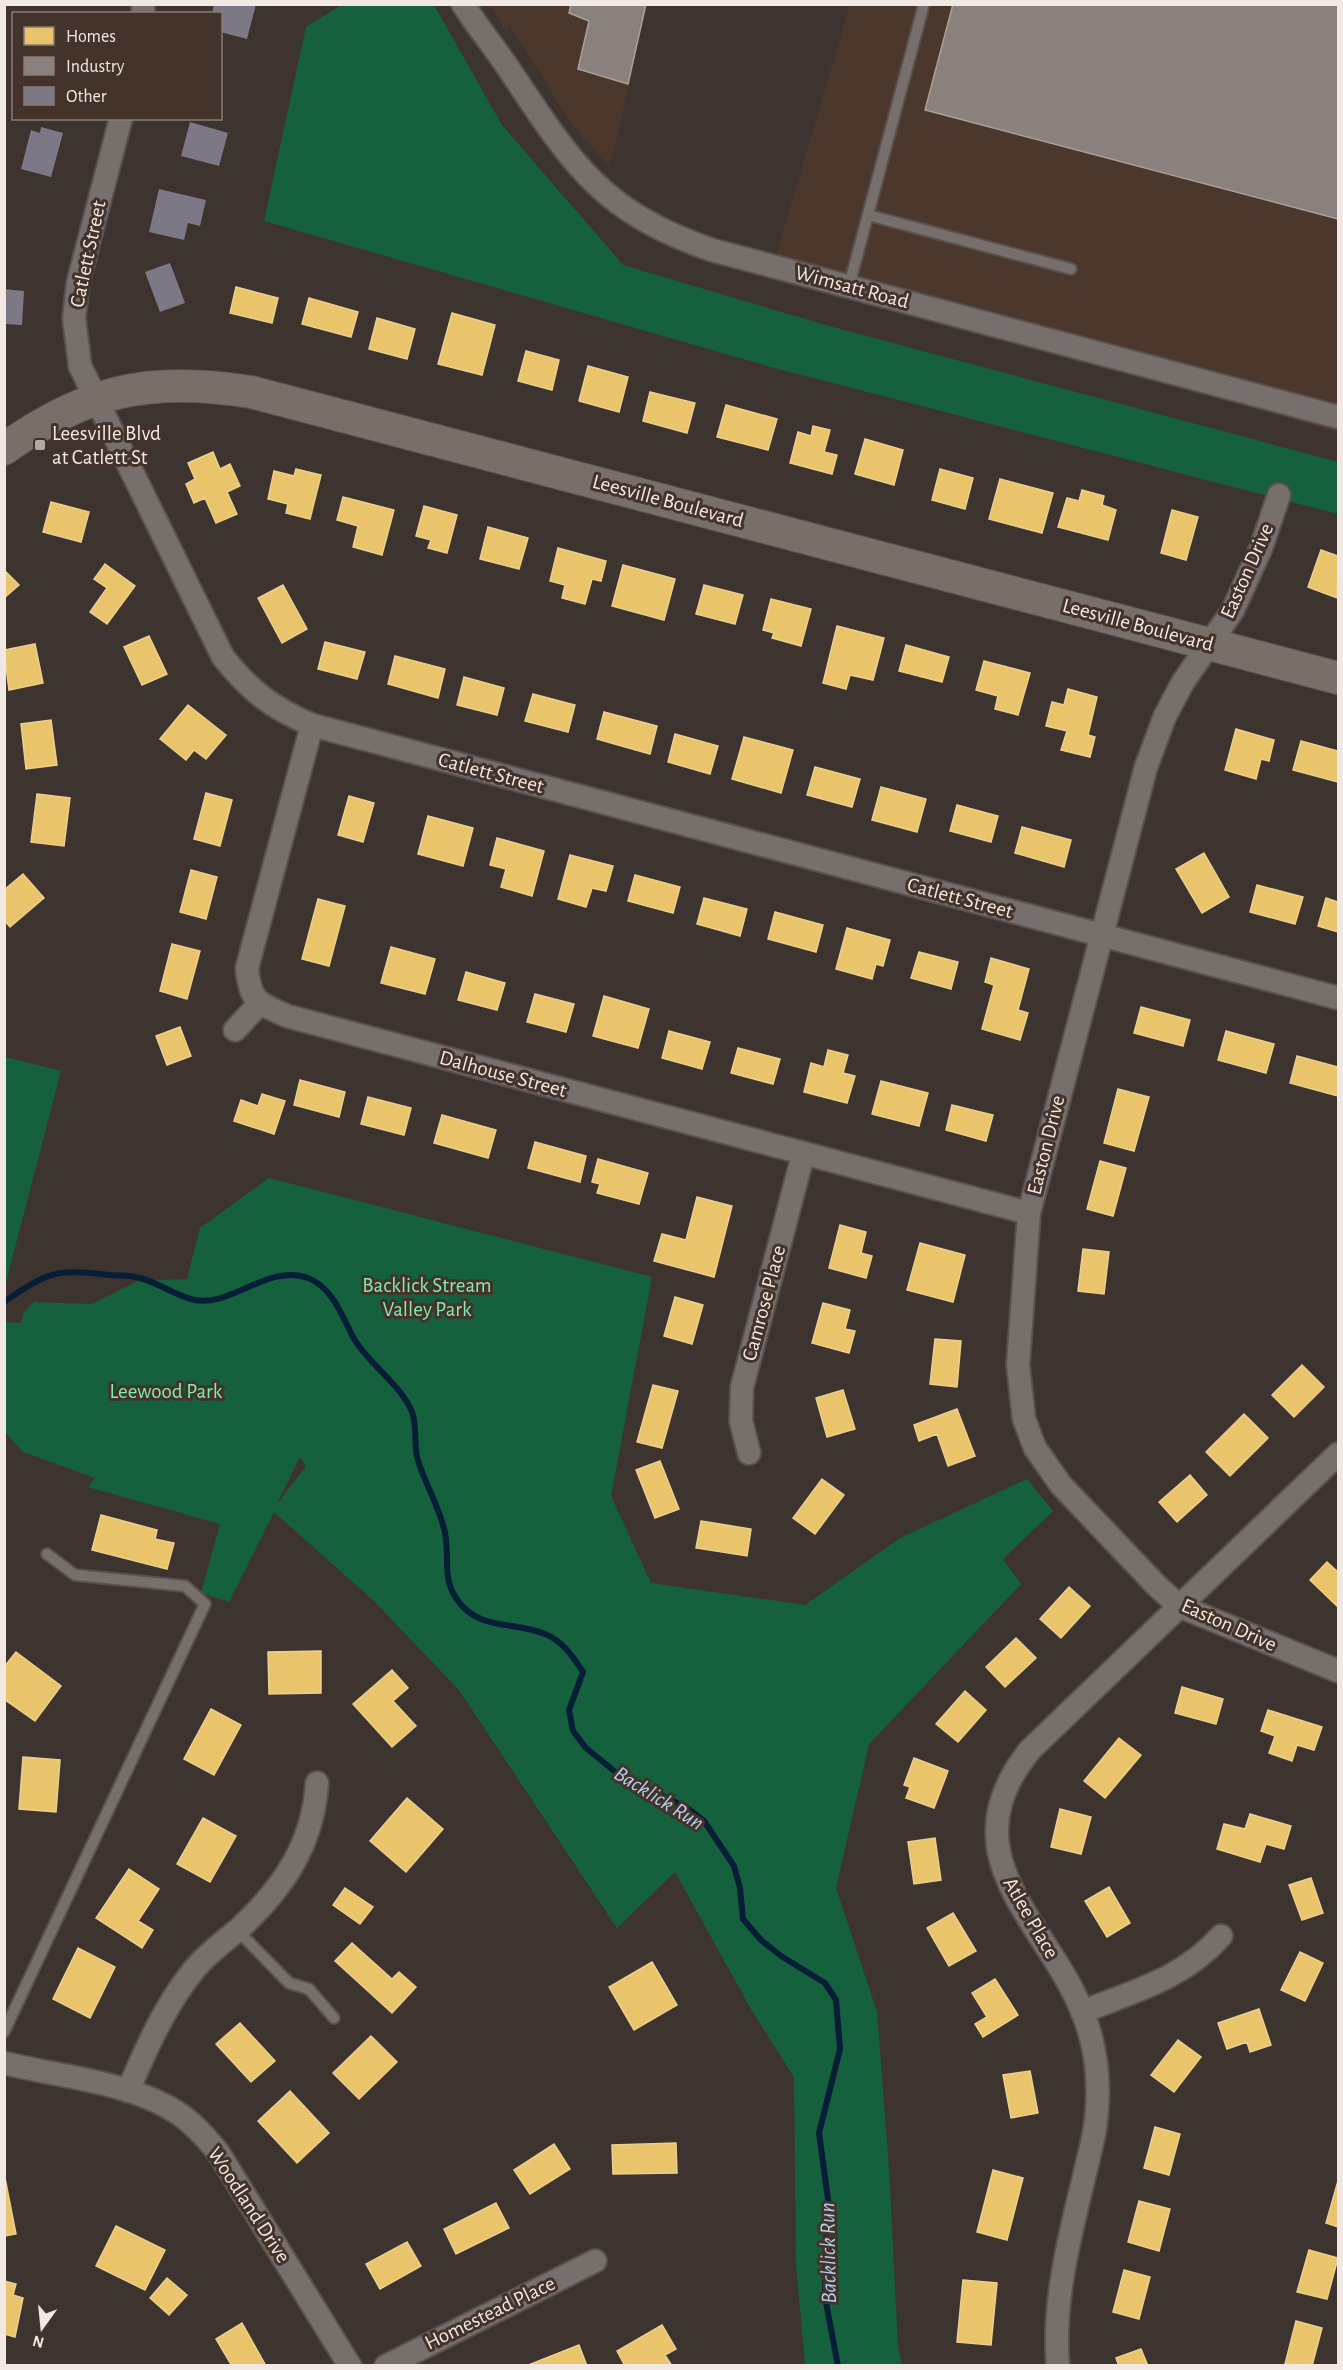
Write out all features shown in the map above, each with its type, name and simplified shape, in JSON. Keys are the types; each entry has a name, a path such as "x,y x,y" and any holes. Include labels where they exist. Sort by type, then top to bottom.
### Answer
{"street":[{"name":"Wimsatt Road","path":"464,4 561,147 601,190 626,209 682,240 1338,417"},
{"name":"Catlett Street","path":"120,120 75,302 75,335 80,366 223,657 243,683 267,703 312,725 1338,998"},
{"name":"Leesville Boulevard","path":"4,449 52,418 95,398 149,387 202,386 251,392 1338,678"},
{"name":"Easton Drive","path":"1279,495 1261,548 1233,610 1183,682 1154,741 1029,1213 1018,1365 1024,1419 1035,1448 1061,1485 1156,1586 1179,1606 1338,1671"},
{"path":"235,1030 260,1004 249,986 247,968 312,725"},
{"name":"Dalhouse Street","path":"260,1004 287,1016 803,1155 1029,1213"},
{"name":"Camrose Place","path":"749,1453 741,1421 742,1387 803,1155"},
{"name":"Atlee Place","path":"1058,2366 1055,2336 1058,2301 1098,2110 1096,2066 1083,2012 1056,1961 1006,1881 998,1839 1002,1801 1008,1784 1030,1750 1338,1454"},
{"path":"128,2091 158,2025 182,1984 205,1958 257,1911 302,1853 317,1784"},
{"path":"1083,2012 1175,1975 1204,1955 1221,1936"},
{"name":"Woodland Drive","path":"4,2063 128,2091 146,2097 182,2116 218,2152 350,2366"},
{"name":"Homestead Place","path":"386,2366 595,2261"}],"lane":[{"path":"849,286 924,4"},
{"path":"868,215 1071,269"},
{"path":"4,2032 205,1604 185,1586 75,1575 46,1554"},
{"path":"237,1930 289,1983 309,1989 334,2018"}],"shaded area":[{"path":"489,5 647,5 610,168 571,123 509,24 507,33"},
{"path":"850,5 1338,5 1338,433 773,266"}],"green space":[{"path":"341,5 434,5 502,125 623,265 829,326 1338,462 1338,514 771,367 264,221 306,27"},
{"path":"4,1057 61,1071 5,1286"},
{"path":"269,1178 652,1277 611,1496 651,1583 805,1605 900,1538 1027,1479 1053,1511 1003,1559 1021,1584 869,1744 836,1888 877,2012 889,2168 898,2347 902,2365 805,2365 796,2264 794,2077 751,2009 675,1872 617,1928 459,1690 374,1601 274,1512 229,1602 201,1593 220,1524 88,1487 95,1478 23,1452 5,1432 5,1322 21,1323 24,1312 34,1302 91,1304 138,1281 187,1279 200,1228","holes":["300,1457 306,1466 279,1502"]}],"building: Homes":[{"path":"236,287 278,298 272,323 230,313"},
{"path":"309,298 358,312 351,337 302,324"},
{"path":"452,313 495,325 482,375 438,364"},
{"path":"377,318 415,329 407,359 369,349"},
{"path":"526,351 559,360 552,390 518,381"},
{"path":"588,366 628,377 619,412 579,401"},
{"path":"650,392 695,403 687,433 643,421"},
{"path":"726,405 777,419 768,450 717,437"},
{"path":"813,426 830,430 824,452 837,455 832,474 790,463 798,432 811,436"},
{"path":"865,439 903,450 894,485 855,474"},
{"path":"213,452 220,469 230,464 240,486 227,492 237,514 216,523 205,498 194,503 186,484 195,479 188,463"},
{"path":"296,469 321,475 310,519 286,513 288,504 268,499 274,471 294,476"},
{"path":"940,469 973,478 965,509 932,500"},
{"path":"1000,479 1053,493 1042,533 989,519"},
{"path":"1082,490 1104,496 1102,505 1116,510 1108,540 1058,527 1067,498 1079,501"},
{"path":"343,497 394,510 382,555 353,547 358,526 337,520"},
{"path":"51,502 89,512 81,542 43,532"},
{"path":"424,506 457,515 447,553 428,548 431,540 416,536"},
{"path":"1172,510 1198,517 1186,560 1161,553"},
{"path":"488,527 528,538 519,569 480,559"},
{"path":"558,548 606,561 601,581 592,579 585,604 562,598 565,585 550,581"},
{"path":"1321,550 1338,556 1337,598 1308,587"},
{"path":"105,564 135,586 107,624 90,612 107,588 94,579"},
{"path":"623,565 675,579 664,620 612,606"},
{"path":"4,570 19,585 4,598"},
{"path":"283,585 307,629 282,643 258,598"},
{"path":"704,585 743,595 735,624 696,614"},
{"path":"771,599 811,609 801,646 772,638 774,633 763,630"},
{"path":"837,626 884,638 873,680 850,675 846,689 823,683"},
{"path":"149,636 167,674 142,685 124,647"},
{"path":"325,642 365,652 357,679 318,669"},
{"path":"35,644 43,683 9,690 4,650"},
{"path":"906,645 949,657 942,682 899,671"},
{"path":"395,656 445,669 438,698 388,684"},
{"path":"984,661 1030,673 1018,715 995,709 998,696 976,690"},
{"path":"464,677 504,688 497,715 457,705"},
{"path":"1068,689 1097,697 1088,735 1095,737 1090,757 1061,750 1067,731 1046,726 1052,702 1064,705"},
{"path":"533,694 575,705 568,732 525,721"},
{"path":"188,705 226,735 206,759 194,750 186,760 160,739"},
{"path":"604,712 657,726 650,754 597,739"},
{"path":"51,720 57,765 26,769 21,724"},
{"path":"1236,729 1274,740 1269,761 1261,759 1256,779 1225,770"},
{"path":"675,734 718,746 710,774 668,762"},
{"path":"744,737 793,750 781,793 732,779"},
{"path":"1301,741 1338,751 1338,782 1293,770"},
{"path":"815,767 860,779 852,807 807,795"},
{"path":"881,787 926,799 917,832 872,820"},
{"path":"206,793 232,800 220,846 194,839"},
{"path":"37,794 70,798 64,846 31,842"},
{"path":"349,796 374,803 363,842 338,835"},
{"path":"957,805 998,816 991,842 950,831"},
{"path":"428,816 473,828 463,866 418,854"},
{"path":"1022,827 1071,840 1064,867 1015,853"},
{"path":"497,838 544,851 532,896 501,887 506,869 490,865"},
{"path":"1204,853 1229,897 1202,913 1176,869"},
{"path":"570,855 613,866 606,891 592,888 586,907 558,899"},
{"path":"191,870 217,877 206,919 180,912"},
{"path":"23,874 44,898 10,927 4,920 4,890"},
{"path":"635,875 680,887 673,913 628,901"},
{"path":"1257,885 1303,897 1295,924 1250,912"},
{"path":"704,898 747,909 740,936 697,924"},
{"path":"1326,898 1338,902 1338,932 1318,926"},
{"path":"318,899 345,906 329,966 302,959"},
{"path":"775,912 823,925 816,952 768,939"},
{"path":"847,928 890,940 883,966 876,964 872,979 836,969"},
{"path":"172,944 200,951 187,999 160,991"},
{"path":"391,947 435,959 425,994 381,983"},
{"path":"919,952 958,962 951,989 911,978"},
{"path":"991,958 1029,969 1018,1010 1028,1013 1020,1040 982,1029 994,985 985,982"},
{"path":"466,972 505,983 497,1010 458,1000"},
{"path":"535,994 574,1004 566,1032 527,1022"},
{"path":"604,996 649,1009 638,1048 593,1036"},
{"path":"1141,1007 1190,1020 1183,1046 1134,1033"},
{"path":"180,1027 191,1056 167,1065 156,1036"},
{"path":"669,1031 710,1042 702,1069 662,1058"},
{"path":"1226,1031 1274,1044 1266,1073 1218,1060"},
{"path":"738,1048 780,1059 773,1084 731,1073"},
{"path":"828,1050 848,1055 843,1073 855,1076 847,1103 804,1092 811,1063 824,1067"},
{"path":"1297,1056 1338,1067 1338,1096 1290,1083"},
{"path":"300,1080 345,1092 339,1117 294,1105"},
{"path":"881,1081 928,1093 919,1126 872,1114"},
{"path":"1118,1089 1149,1097 1134,1151 1104,1143"},
{"path":"262,1094 285,1101 274,1134 234,1121 241,1100 258,1106"},
{"path":"368,1097 411,1108 404,1135 361,1124"},
{"path":"952,1105 993,1115 986,1141 946,1130"},
{"path":"442,1115 496,1130 488,1158 434,1143"},
{"path":"535,1142 586,1156 580,1182 528,1168"},
{"path":"598,1159 648,1173 639,1204 597,1193 600,1184 592,1182"},
{"path":"1100,1161 1126,1168 1113,1216 1087,1209"},
{"path":"697,1197 732,1206 714,1277 654,1261 662,1234 686,1240"},
{"path":"840,1225 866,1232 861,1253 872,1256 866,1278 829,1268"},
{"path":"920,1243 965,1255 953,1302 907,1290"},
{"path":"1083,1249 1109,1252 1104,1294 1078,1291"},
{"path":"675,1297 703,1305 692,1344 664,1336"},
{"path":"823,1303 850,1310 845,1329 855,1331 849,1353 812,1343"},
{"path":"935,1339 961,1341 957,1387 930,1384"},
{"path":"1302,1365 1324,1387 1294,1417 1272,1395"},
{"path":"653,1385 678,1391 662,1448 637,1442"},
{"path":"843,1390 855,1429 827,1437 816,1398"},
{"path":"957,1409 975,1456 948,1466 937,1434 919,1441 914,1425"},
{"path":"1244,1414 1268,1438 1230,1476 1206,1452"},
{"path":"660,1461 679,1509 655,1518 636,1470"},
{"path":"1190,1475 1207,1495 1177,1522 1159,1502"},
{"path":"822,1479 844,1495 815,1534 793,1518"},
{"path":"101,1515 157,1530 155,1539 174,1543 167,1569 92,1550"},
{"path":"701,1521 751,1529 747,1556 696,1548"},
{"path":"1327,1562 1338,1572 1338,1607 1310,1580"},
{"path":"1069,1587 1090,1606 1061,1638 1040,1619"},
{"path":"1016,1638 1036,1658 1005,1687 986,1667"},
{"path":"321,1651 321,1693 269,1694 268,1652"},
{"path":"16,1652 61,1686 35,1721 4,1699 4,1667"},
{"path":"392,1670 408,1688 393,1701 416,1726 392,1747 353,1704"},
{"path":"1182,1687 1223,1699 1216,1724 1175,1713"},
{"path":"965,1691 986,1710 958,1742 936,1724"},
{"path":"211,1709 241,1725 214,1775 184,1759"},
{"path":"1268,1710 1322,1727 1314,1750 1297,1745 1292,1761 1269,1753 1275,1736 1261,1731"},
{"path":"1119,1738 1141,1755 1105,1798 1084,1781"},
{"path":"23,1757 60,1760 56,1812 19,1809"},
{"path":"914,1758 948,1771 934,1808 906,1798 910,1787 904,1785"},
{"path":"407,1798 443,1829 406,1872 370,1841"},
{"path":"1060,1809 1091,1817 1081,1854 1051,1847"},
{"path":"1250,1814 1291,1826 1284,1849 1266,1844 1260,1862 1217,1849 1224,1824 1245,1829"},
{"path":"203,1818 236,1836 210,1882 177,1864"},
{"path":"935,1838 941,1880 914,1884 908,1842"},
{"path":"129,1869 159,1889 138,1921 153,1930 142,1948 96,1918"},
{"path":"1311,1878 1323,1913 1302,1920 1289,1885"},
{"path":"1109,1887 1130,1923 1107,1937 1085,1901"},
{"path":"345,1888 373,1907 360,1924 333,1905"},
{"path":"953,1913 976,1951 949,1966 927,1928"},
{"path":"352,1943 392,1979 399,1972 416,1987 392,2013 335,1961"},
{"path":"78,1948 115,1967 90,2018 53,1999"},
{"path":"1300,1952 1323,1963 1305,2001 1281,1990"},
{"path":"652,1962 677,2005 634,2030 609,1987"},
{"path":"995,1979 1018,2015 983,2037 975,2024 987,2017 972,1993"},
{"path":"1259,2009 1271,2045 1250,2052 1247,2042 1227,2049 1218,2023"},
{"path":"240,2023 275,2061 251,2082 216,2044"},
{"path":"371,2036 397,2062 359,2099 333,2073"},
{"path":"1178,2040 1201,2057 1174,2092 1151,2075"},
{"path":"1030,2071 1038,2113 1011,2118 1003,2075"},
{"path":"290,2091 329,2133 297,2163 258,2121"},
{"path":"1155,2127 1180,2134 1169,2175 1144,2168"},
{"path":"676,2143 677,2173 613,2174 612,2145"},
{"path":"554,2144 570,2169 530,2194 514,2170"},
{"path":"993,2170 1023,2178 1007,2240 977,2232"},
{"path":"4,2173 16,2234 4,2236"},
{"path":"1338,2181 1338,2227 1326,2223"},
{"path":"1139,2201 1170,2209 1159,2251 1128,2242"},
{"path":"496,2203 509,2228 456,2254 444,2229"},
{"path":"116,2226 165,2250 145,2290 96,2266"},
{"path":"407,2242 421,2266 380,2289 366,2264"},
{"path":"1309,2250 1338,2258 1327,2299 1297,2292"},
{"path":"1124,2270 1150,2277 1139,2319 1113,2312"},
{"path":"167,2278 187,2295 169,2315 150,2298"},
{"path":"963,2280 997,2283 991,2345 957,2342"},
{"path":"4,2281 16,2284 13,2295 23,2298 15,2337 4,2334"},
{"path":"1296,2321 1322,2328 1312,2366 1285,2364"},
{"path":"242,2323 266,2366 232,2366 216,2339"},
{"path":"662,2325 676,2349 665,2355 672,2366 625,2366 617,2351"},
{"path":"579,2345 587,2366 526,2366"},
{"path":"1141,2349 1148,2366 1119,2366 1116,2358"}],"building: Industry":[{"path":"571,4 646,4 628,84 578,69 589,21 569,13"},
{"path":"953,4 1338,4 1338,219 925,110"}],"building: Other":[{"path":"214,4 256,4 247,39 222,33 222,12 212,12"},
{"path":"190,122 228,133 219,166 181,156"},
{"path":"41,127 63,133 51,177 21,169 31,130 40,133"},
{"path":"159,189 206,200 200,226 188,223 184,240 149,232"},
{"path":"170,263 185,303 160,312 145,272"},
{"path":"4,289 24,291 22,325 4,324"}],"waterway":[{"name":"Backlick Run","path":"4,1302 43,1278 76,1272 136,1277 195,1300 223,1297 279,1276 293,1275 308,1278 324,1288 341,1312 359,1347 400,1392 412,1412 417,1457 443,1523 449,1582 456,1598 474,1616 497,1624 545,1634 567,1650 583,1672 569,1710 573,1731 586,1748 629,1783 651,1790 687,1808 704,1821 734,1866 740,1888 743,1919 761,1940 781,1956 825,1983 836,2000 840,2049 819,2133 830,2214 826,2239 825,2297 838,2366"}],"place":[{"name":"Leesville Blvd at Catlett St","path":"40,445"}],"park label":[{"name":"Backlick Stream Valley Park","path":"427,1297"},
{"name":"Leewood Park","path":"166,1391"}]}
